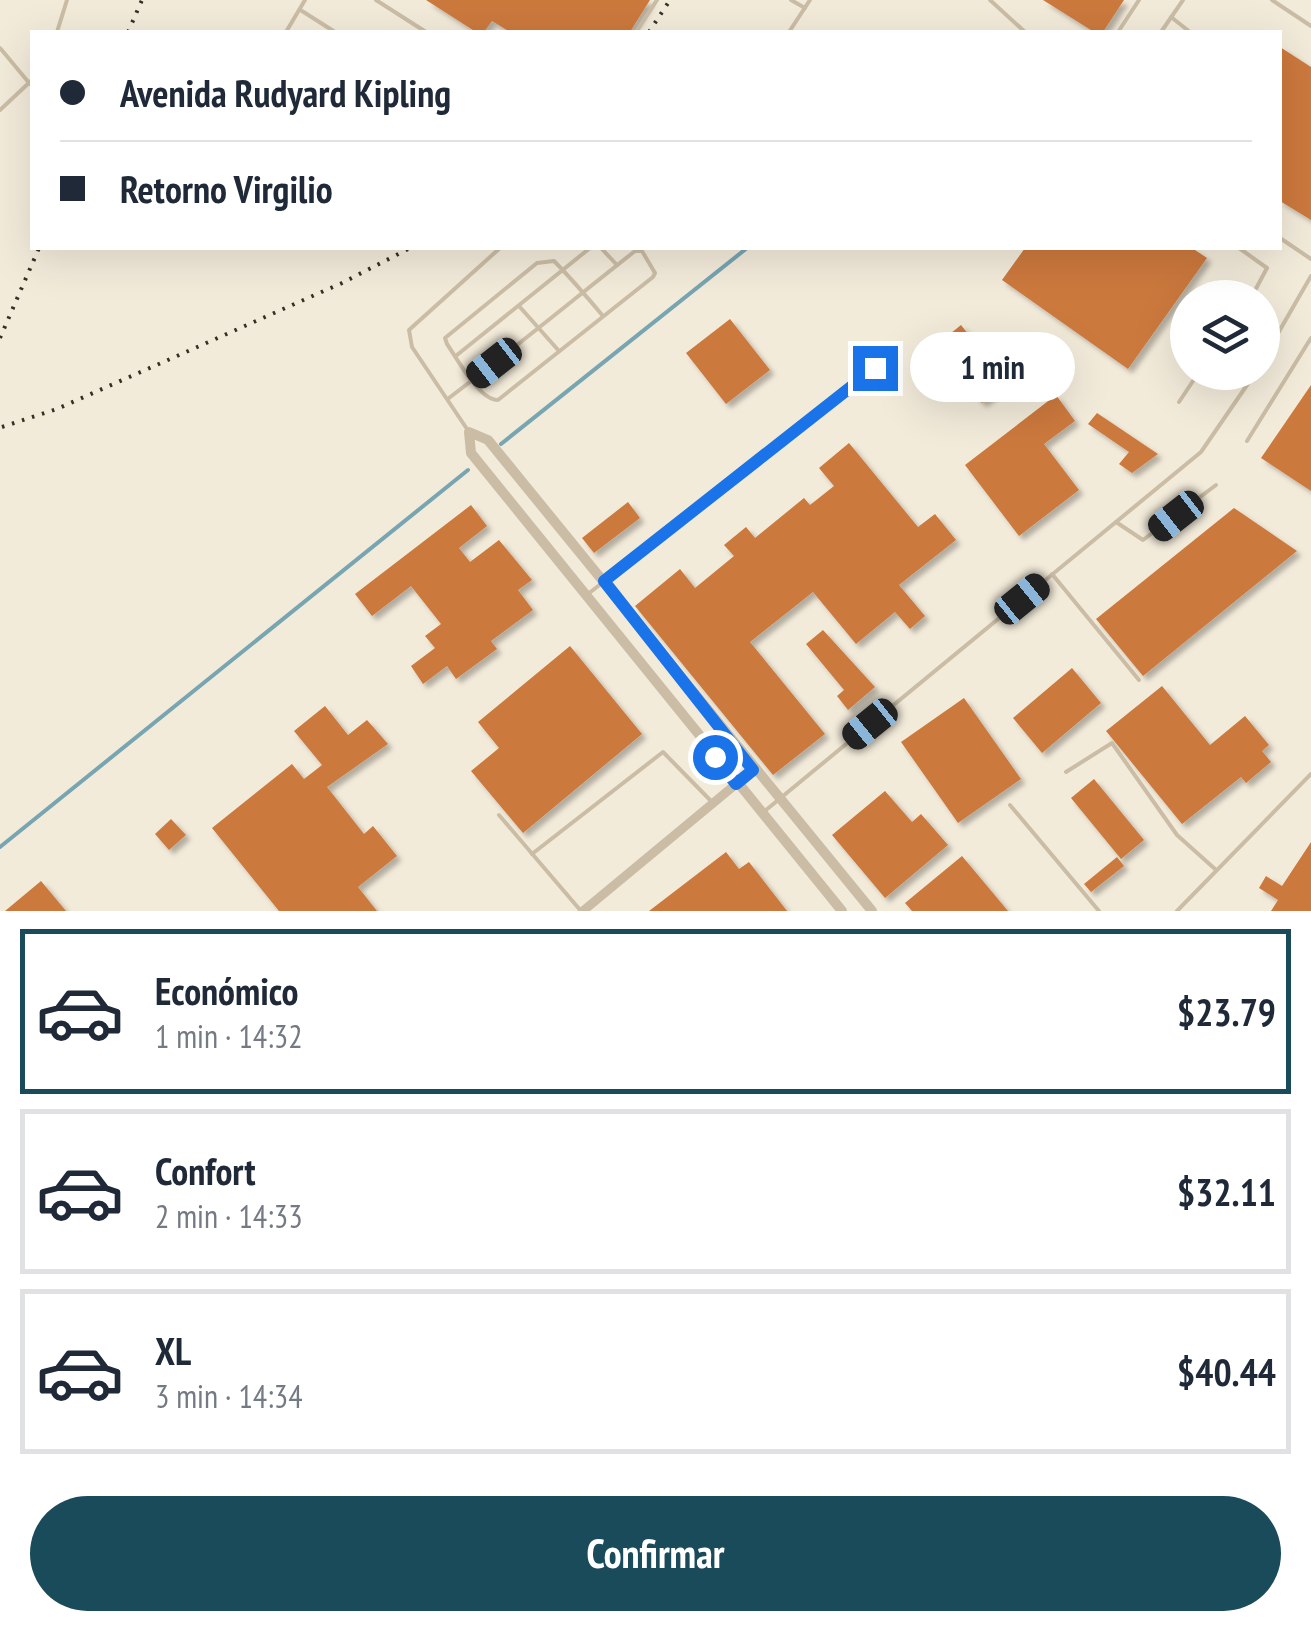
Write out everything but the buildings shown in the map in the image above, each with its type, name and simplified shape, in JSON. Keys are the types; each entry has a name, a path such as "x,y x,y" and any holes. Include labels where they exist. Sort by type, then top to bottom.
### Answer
{"street":[{"path":"842,911 494,483 471,453 469,432 488,440 753,770 872,911"},
{"path":"494,483 510,470"},
{"path":"582,911 753,770"}],"lane":[{"path":"58,30 67,0"},
{"path":"288,30 305,0"},
{"path":"376,0 423,30"},
{"path":"637,30 657,0"},
{"path":"791,0 805,8"},
{"path":"790,30 810,0"},
{"path":"990,0 1023,30"},
{"path":"1119,30 1139,0"},
{"path":"1162,30 1182,0"},
{"path":"1272,0 1311,26"},
{"path":"302,11 332,30"},
{"path":"1171,17 1187,30"},
{"path":"0,48 30,81"},
{"path":"0,110 30,83"},
{"path":"1282,239 1311,260"},
{"path":"469,432 412,347 409,330 498,250"},
{"path":"456,356 587,250"},
{"path":"603,250 617,265"},
{"path":"449,398 473,380 583,292 617,265 640,250 655,273 603,316 495,401 488,399 473,380 456,356 446,344 447,334 537,263 554,261 583,292 603,316"},
{"path":"1242,250 1267,268 1261,280"},
{"path":"1280,330 1311,276"},
{"path":"518,305 558,351"},
{"path":"1247,441 1311,338"},
{"path":"586,595 875,368"},
{"path":"1178,402 1186,390"},
{"path":"761,814 1214,439 1245,390"},
{"path":"1115,522 1143,540 1216,485"},
{"path":"1052,574 1139,680"},
{"path":"1066,772 1112,743 1178,835 1215,868"},
{"path":"532,854 663,752 714,803"},
{"path":"1177,911 1311,774"},
{"path":"1010,805 1099,911"},
{"path":"498,815 582,911"}],"waterway":[{"path":"501,444 744,250"},
{"path":"0,847 468,470"}],"railway":[{"path":"129,30 142,0"},
{"path":"650,30 670,0"},
{"path":"0,338 38,250"},
{"path":"2,427 57,409 342,283 406,250"}],"route":[{"path":"715,757 736,784 753,770 604,581 875,368"}]}
